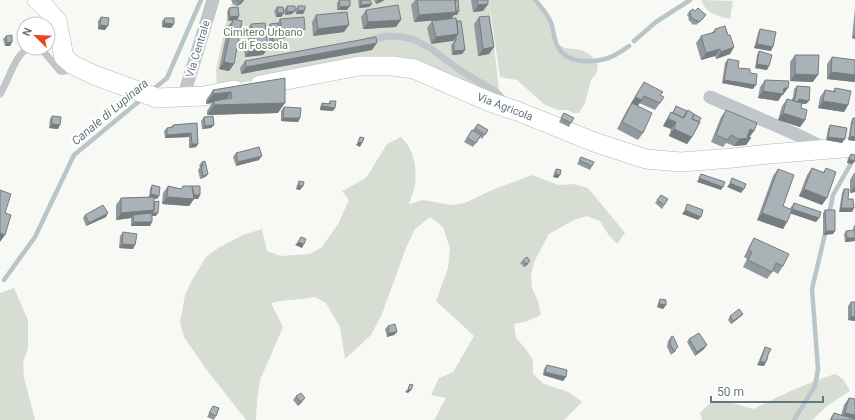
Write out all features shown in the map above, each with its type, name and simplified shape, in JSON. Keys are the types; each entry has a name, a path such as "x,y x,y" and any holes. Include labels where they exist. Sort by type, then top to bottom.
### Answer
{"street":[{"path":"37,0 57,21 64,57 73,65"},
{"name":"Via Centrale","path":"183,98 213,0"},
{"name":"Via Agricola","path":"73,65 94,75 157,98 204,96 359,66 393,66 414,70 490,102 517,110 594,142 646,159 681,162 855,147"},
{"path":"710,97 828,150"}],"lane":[{"path":"360,42 387,36 403,37 415,40 430,48 461,71 496,92 517,110"},
{"path":"0,94 20,56"},
{"path":"47,56 60,71 64,72 69,70 73,65"}],"green space":[{"name":"Cimitero Urbano di Fossola","path":"233,0 532,0 545,8 548,15 550,30 558,44 565,48 581,50 589,54 598,66 596,74 591,80 585,103 579,113 573,113 567,110 558,110 545,105 517,80 500,77 489,1 499,90 492,97 366,59 217,87 216,70 227,18"},
{"path":"701,0 733,1 730,19 713,14 703,5"},
{"path":"401,137 412,153 415,166 415,185 409,204 423,200 451,205 465,203 492,190 532,175 559,185 574,184 588,188 625,233 617,244 608,234 600,221 587,216 574,220 549,234 535,260 531,274 532,288 538,301 541,315 528,321 514,324 516,338 533,360 533,374 544,384 569,392 582,402 564,420 434,420 446,398 431,395 439,378 453,372 474,336 436,301 448,268 450,248 443,227 430,217 415,229 406,248 382,314 371,335 345,359 340,327 326,303 315,297 271,303 283,327 260,380 256,420 246,420 206,369 184,337 180,323 185,295 206,257 218,248 243,235 262,229 267,251 281,256 310,254 322,247 338,224 349,200 342,191 366,178 387,144"},
{"path":"14,288 28,320 28,349 23,362 24,377 35,420 0,420 0,293"},
{"path":"835,374 843,379 850,391 827,406 812,420 702,420 700,413 711,402 726,401 753,409 803,386"}],"building":[{"path":"339,0 350,0 350,6 340,7"},
{"path":"361,0 370,0 372,4 361,5"},
{"path":"417,0 455,0 456,12 419,15"},
{"path":"455,0 458,0 459,11 456,11"},
{"path":"477,0 488,0 488,4 478,5"},
{"path":"398,5 401,20 368,22 366,10"},
{"path":"287,6 295,6 295,11 287,12"},
{"path":"298,6 305,6 305,10 298,11"},
{"path":"238,7 239,16 230,17 229,8"},
{"path":"277,7 283,7 284,13 278,13"},
{"path":"698,8 706,15 699,22 690,16 691,14 689,12 693,9 695,11"},
{"path":"347,12 349,25 318,29 316,15"},
{"path":"489,16 494,47 483,49 479,17"},
{"path":"101,17 109,18 108,26 100,25"},
{"path":"304,17 305,29 282,32 280,19"},
{"path":"165,18 174,18 174,24 164,23"},
{"path":"456,18 458,34 436,37 432,21"},
{"path":"233,19 242,21 234,64 224,62"},
{"path":"457,21 461,21 465,50 454,51 454,42 456,41 458,34"},
{"path":"265,23 268,48 250,50 249,43 255,42 251,24"},
{"path":"278,23 280,41 273,42 270,24"},
{"path":"725,26 734,47 721,52 720,49 706,53 701,36 715,32 715,29"},
{"path":"760,29 776,32 773,47 757,44"},
{"path":"12,35 12,42 7,43 6,36"},
{"path":"376,37 377,43 246,67 245,61"},
{"path":"759,51 772,55 769,66 757,64"},
{"path":"795,55 819,55 818,75 795,74"},
{"path":"832,57 855,60 855,75 831,72"},
{"path":"728,59 739,61 738,68 750,69 750,73 757,74 756,85 724,80"},
{"path":"285,78 285,103 214,105 214,101 232,98 231,92 213,94 213,90"},
{"path":"765,80 789,81 788,88 784,88 783,94 763,91"},
{"path":"644,82 663,92 660,95 664,97 660,103 644,96 642,100 635,97"},
{"path":"797,86 810,87 809,101 799,99 798,102 793,100 793,98 795,99"},
{"path":"835,88 851,91 848,105 823,101 825,90 835,92"},
{"path":"787,99 802,103 801,108 807,110 805,120 783,113"},
{"path":"330,101 336,101 335,108 322,106 322,103 330,104"},
{"path":"632,103 652,113 643,133 622,122"},
{"path":"676,106 687,111 683,118 673,113"},
{"path":"284,107 301,108 300,118 283,118"},
{"path":"688,110 694,114 692,119 700,122 692,137 674,129 676,122 668,119 671,112 684,118"},
{"path":"726,110 757,123 754,131 750,129 747,137 751,138 739,139 731,135 728,140 716,135"},
{"path":"564,113 574,118 571,123 561,118"},
{"path":"694,114 701,118 699,122 692,119"},
{"path":"52,116 61,117 60,125 52,124"},
{"path":"213,116 214,125 205,126 204,117"},
{"path":"853,118 855,118 855,137 850,136"},
{"path":"197,123 198,144 192,144 191,133 167,135 167,128 173,127 173,125"},
{"path":"478,124 488,130 485,135 475,128"},
{"path":"830,125 847,128 845,139 828,137"},
{"path":"472,130 481,135 476,143 467,138"},
{"path":"360,137 364,138 362,143 358,142"},
{"path":"259,147 262,156 238,162 236,153"},
{"path":"851,154 855,155 855,161 849,159"},
{"path":"581,157 594,162 592,166 579,160"},
{"path":"205,161 208,174 203,176 201,166 203,166 202,162"},
{"path":"812,168 824,173 826,168 836,172 827,198 804,189"},
{"path":"556,169 561,170 560,175 556,174"},
{"path":"778,169 794,175 783,206 792,210 787,222 762,213"},
{"path":"701,174 725,182 723,187 699,178"},
{"path":"732,178 746,184 744,189 730,183"},
{"path":"299,181 304,182 303,186 299,186"},
{"path":"152,185 160,187 159,196 151,194"},
{"path":"168,186 181,189 183,186 192,186 194,199 167,197"},
{"path":"192,186 200,186 200,195 194,195"},
{"path":"844,189 849,189 848,199 853,199 854,208 841,208"},
{"path":"0,190 11,194 5,213 11,215 5,235 0,233"},
{"path":"661,195 668,199 664,205 657,200"},
{"path":"154,197 154,210 121,213 121,198"},
{"path":"159,201 158,213 152,213 154,210 154,202"},
{"path":"794,203 821,212 819,218 792,209"},
{"path":"687,204 703,210 701,217 685,210"},
{"path":"103,205 108,213 89,223 85,215"},
{"path":"825,210 835,210 835,231 826,231"},
{"path":"152,213 152,222 134,222 133,215"},
{"path":"855,230 855,238 847,238 846,231"},
{"path":"123,232 137,234 135,245 122,244"},
{"path":"301,237 306,239 304,244 298,242"},
{"path":"754,238 789,254 783,266 776,263 772,272 748,260 752,252 748,250"},
{"path":"527,257 530,261 526,264 523,260"},
{"path":"660,299 666,300 666,305 659,304"},
{"path":"851,302 855,302 855,317 851,317"},
{"path":"739,309 743,314 733,321 730,316"},
{"path":"395,324 397,332 389,333 388,326"},
{"path":"699,333 707,345 697,352 689,339"},
{"path":"673,336 678,347 674,351 670,344 671,337"},
{"path":"765,347 771,349 766,362 760,362"},
{"path":"547,365 567,370 566,377 545,372"},
{"path":"410,384 413,385 411,390 408,389"},
{"path":"301,393 305,398 300,402 296,396"},
{"path":"849,398 855,399 855,415 845,413"},
{"path":"213,406 219,408 216,416 209,413"},
{"path":"834,413 855,419 855,420 831,420"}],"waterway":[{"name":"Canale di Lupinara","path":"151,91 167,78 201,0"},
{"path":"535,0 550,20 557,46 563,54 568,57 580,61 599,60 615,55 629,46"},
{"path":"634,41 656,22 690,0"},
{"name":"Canale di Lupinara","path":"4,280 35,237 74,155 143,98"},
{"path":"829,215 833,195 853,160"},
{"path":"794,420 815,386 818,369 812,289 826,230"}]}
